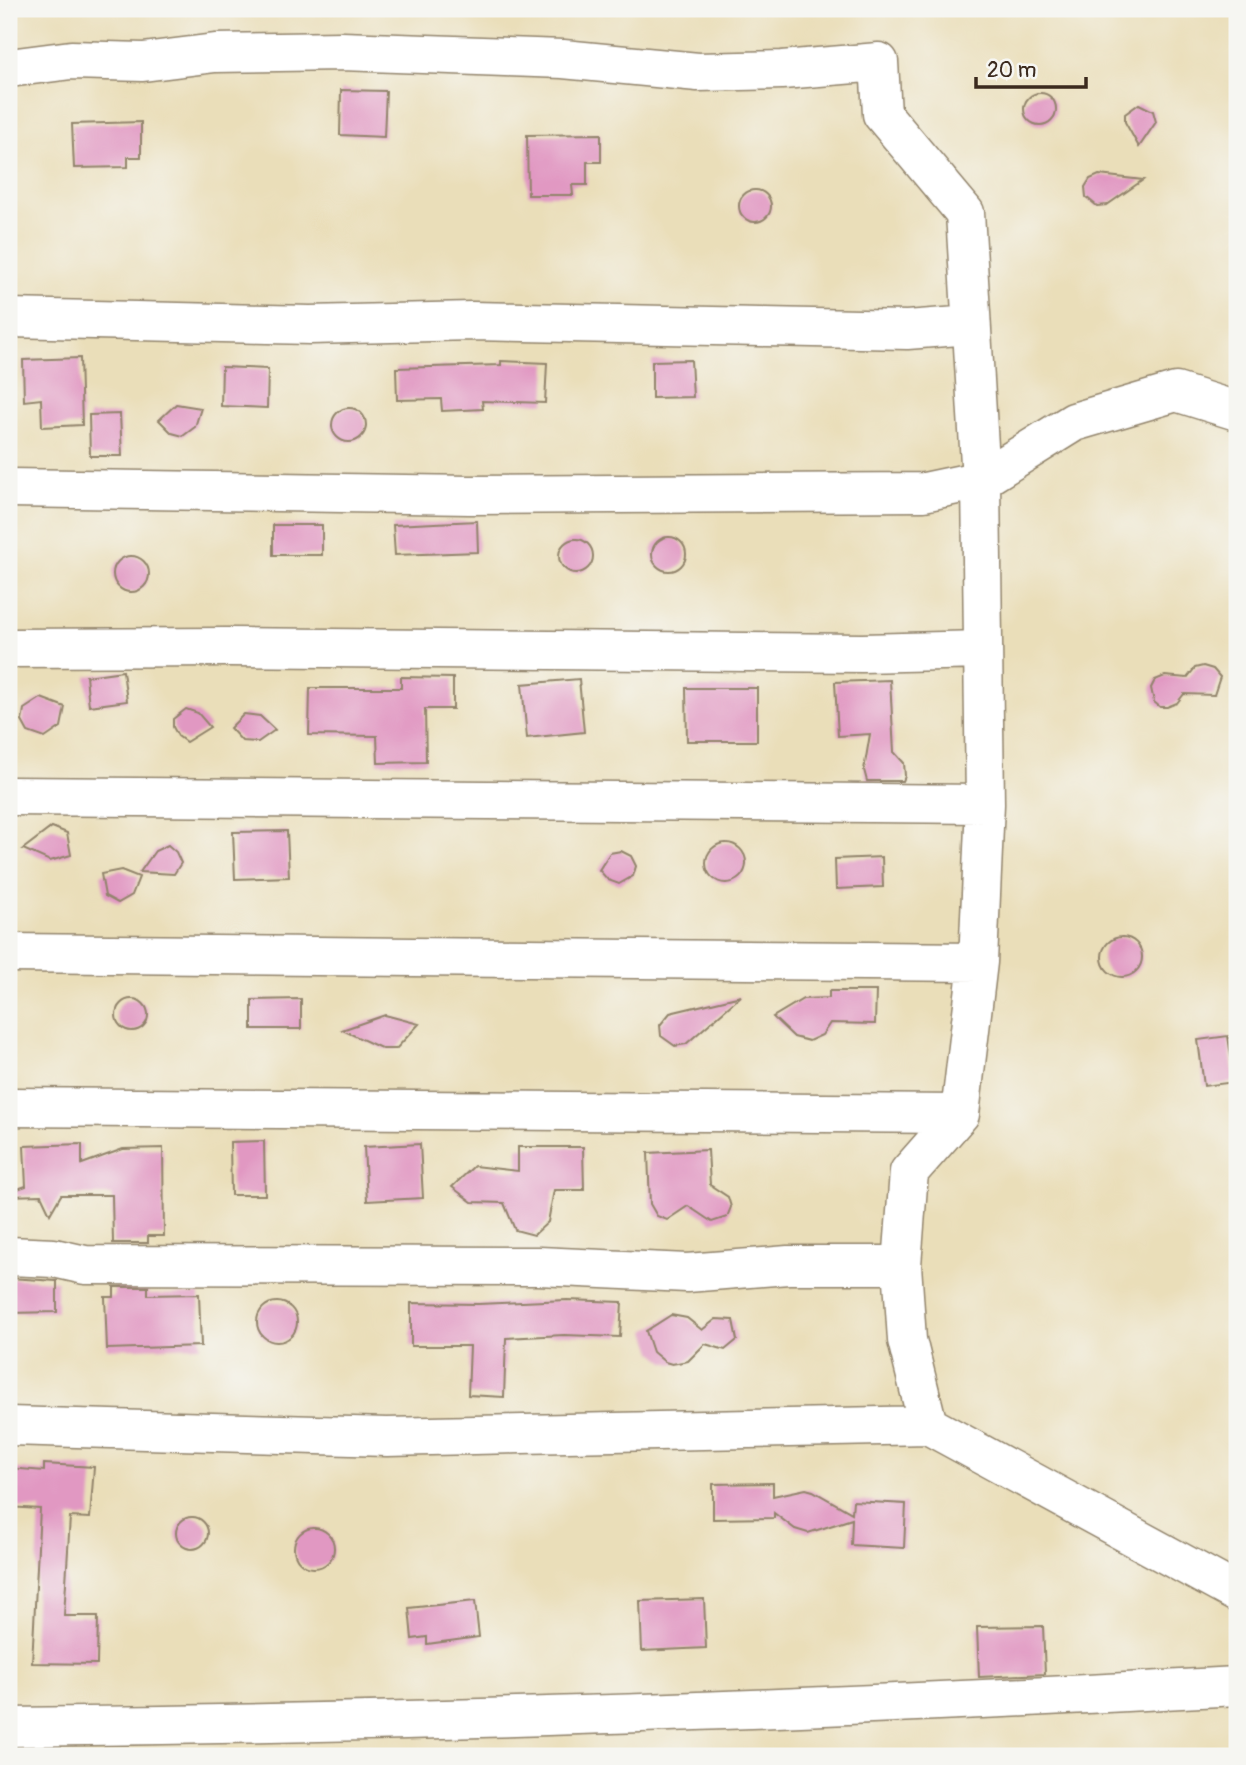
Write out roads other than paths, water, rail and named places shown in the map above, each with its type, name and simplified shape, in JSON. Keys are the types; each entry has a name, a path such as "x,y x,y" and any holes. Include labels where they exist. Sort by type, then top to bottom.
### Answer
{"street":[{"path":"9,68 71,60 144,62 215,53 342,51 562,59 698,72 782,71 879,62 882,114 965,213 981,480 985,803 978,962 960,1114 909,1172 902,1265 907,1340 928,1425"},
{"path":"9,318 310,325 472,321 907,330 971,325"},
{"path":"9,488 470,495 924,492 981,480 1074,422 1176,391 1237,411"},
{"path":"9,649 228,647 848,653 983,650"},
{"path":"9,796 985,803"},
{"path":"9,953 978,962"},
{"path":"9,1107 960,1114"},
{"path":"9,1256 54,1258 85,1265 539,1266 687,1273 788,1265 902,1265"},
{"path":"9,1426 387,1437 928,1425 1237,1594"},
{"path":"9,1727 633,1713 970,1701 1237,1686"}]}
